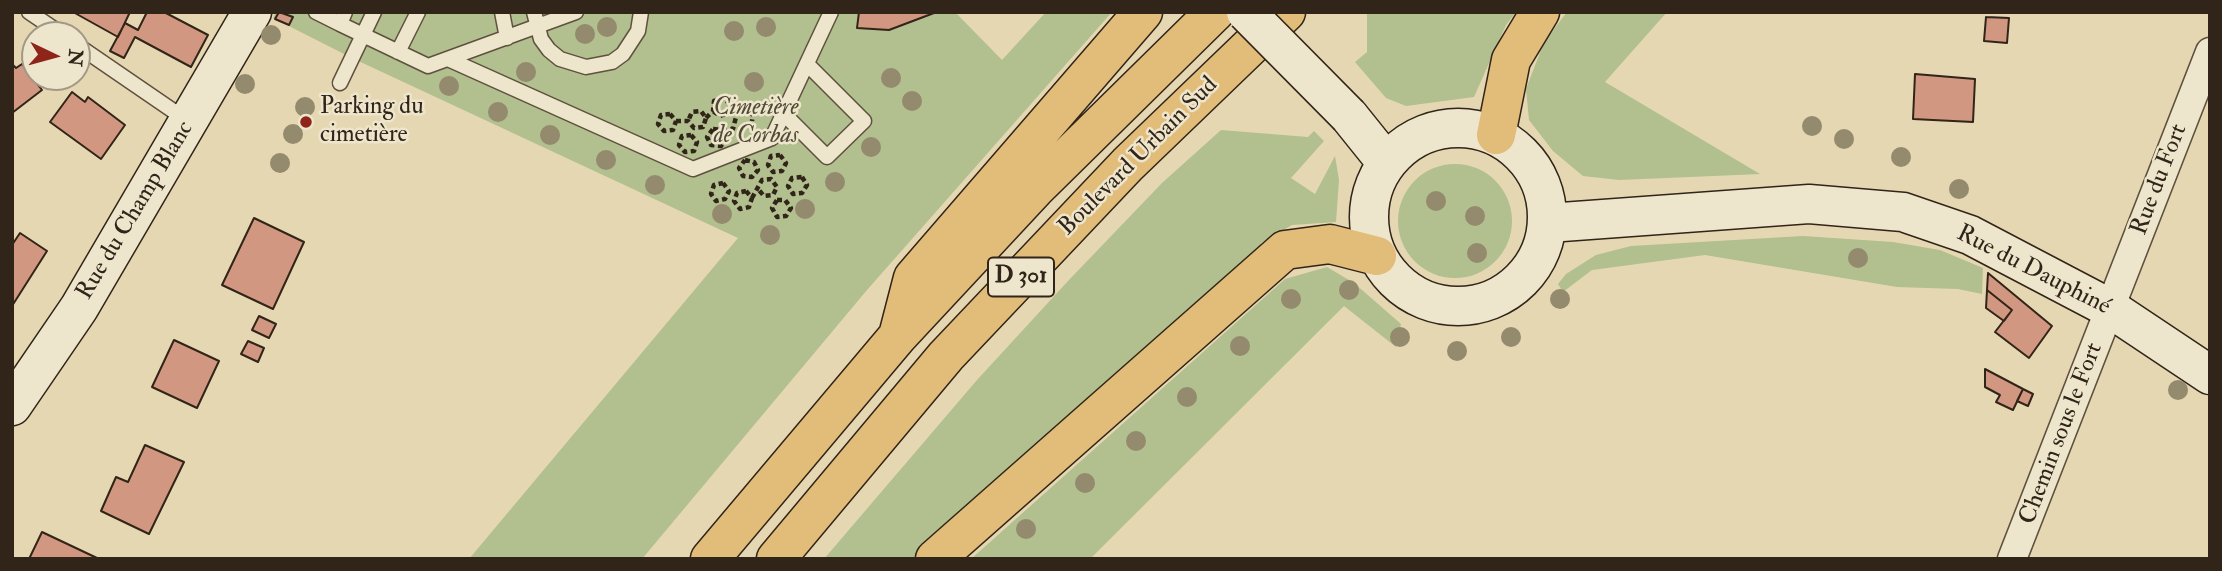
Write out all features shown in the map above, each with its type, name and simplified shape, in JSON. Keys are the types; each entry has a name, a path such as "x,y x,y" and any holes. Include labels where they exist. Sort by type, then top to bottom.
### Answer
{"highway":[{"path":"898,336 913,278 1143,12"},
{"name":"Boulevard Urbain Sud","path":"710,559 898,336 1035,189 1215,12"},
{"name":"Boulevard Urbain Sud","path":"776,559 955,346 1128,163 1286,12"},
{"path":"1496,135 1511,60 1540,12"},
{"path":"935,559 1285,250 1330,244 1377,256"}],"main road":[{"name":"Rue du Champ Blanc","path":"12,406 79,308 252,12"},
{"path":"1246,12 1349,116 1386,162"},
{"path":"1467,127 1496,135 1519,150 1536,171 1545,196 1548,223 1541,252 1525,276 1502,295 1474,305 1445,306 1417,297 1393,280 1377,256 1369,232 1368,208 1374,184 1386,162 1408,141 1436,129 1467,127"},
{"name":"Rue du Dauphiné","path":"1548,223 1810,204 1903,212 1970,234 2111,309 2210,374"}],"street":[{"name":"Rue du Fort","path":"2111,309 2210,52"},
{"name":"Chemin sous le Fort","path":"2012,559 2111,309"}],"lane":[{"path":"316,12 342,18 363,35 428,66 507,38 535,20 576,12"},
{"path":"340,83 374,12"},
{"path":"398,52 418,12"},
{"path":"502,12 507,38"},
{"path":"535,20 541,39 560,59 586,67 599,66 617,58 632,44 638,31 641,12"},
{"path":"448,59 693,169 772,138 831,12"},
{"path":"91,54 190,121"},
{"path":"784,114 827,157 864,121 807,64"}],"path":[{"path":"703,127 706,118 713,111 714,101 723,98 730,104 728,113"},
{"path":"713,111 720,116 745,109 753,115 752,124 744,128 736,122 737,113"},
{"path":"688,121 692,112 701,111 706,118"},
{"path":"676,121 688,121 694,128"},
{"path":"694,128 713,129"},
{"path":"691,135 694,128"},
{"path":"771,179 773,172"},
{"path":"752,177 771,179"},
{"path":"785,200 793,194 802,193 807,185 802,177 792,178 788,186"},
{"path":"758,189 764,197 775,198 785,200 790,208 786,216 777,217 772,208 775,198 777,187 771,179"},
{"path":"752,198 746,191 737,193 734,201 740,209 749,207 762,180"},
{"path":"723,183 729,191 726,199 716,201 711,194 714,185 723,183"},
{"path":"777,187 788,186"},
{"path":"788,186 793,194"}],"green space":[{"name":"Cimetière de Corbas","path":"276,12 955,12 1002,60 1046,12 1112,12 867,290 642,559 469,559 738,238 352,58 273,18"},
{"path":"1367,12 1516,12 1506,25 1474,97 1406,106 1386,98 1355,62 1367,52"},
{"path":"1567,12 1667,12 1605,82 1760,174 1619,180 1583,176 1553,151 1529,120 1526,89 1544,42"},
{"path":"1221,130 1308,137 1314,131 1324,141 1291,178 1315,194 1335,156 1339,180 1336,222 1292,225 1261,243 1264,250 915,559 824,559 977,380 1068,281 1162,183"},
{"path":"1455,164 1477,168 1495,181 1508,199 1512,221 1508,243 1495,261 1477,274 1455,278 1433,274 1415,261 1402,243 1398,221 1402,199 1415,181 1433,168"},
{"path":"1803,236 1893,242 1940,250 1983,268 1982,294 1958,289 1897,287 1705,255 1592,270 1563,292 1558,284 1566,274 1596,255 1631,246"},
{"path":"1327,267 1354,283 1401,324 1396,347 1344,306 1090,559 971,559 1285,279"}],"building":[{"path":"73,12 130,12 118,37"},
{"path":"147,12 164,12 208,35 191,67 135,37 124,58 110,51 125,23 138,30"},
{"path":"279,12 293,17 289,25 275,19"},
{"path":"859,12 934,13 889,30 857,28"},
{"path":"1986,17 2009,18 2007,43 1984,41"},
{"path":"12,64 16,68 21,65 21,91 41,91 12,113"},
{"path":"1915,74 1975,79 1973,122 1913,119"},
{"path":"72,92 85,102 88,97 125,125 101,159 50,122"},
{"path":"254,218 304,242 273,309 222,285"},
{"path":"20,233 47,251 12,306 12,245"},
{"path":"1988,273 2052,326 2029,358 1995,332 2012,310 1987,290"},
{"path":"1987,290 2012,310 2004,321 1986,308"},
{"path":"259,316 276,324 269,338 252,330"},
{"path":"174,340 219,361 197,408 152,387"},
{"path":"248,341 264,348 258,362 241,354"},
{"path":"1985,369 2023,389 2013,410 1996,402 2000,395 1985,387"},
{"path":"2023,389 2033,394 2028,406 2017,401"},
{"path":"145,445 184,462 149,534 101,511 116,477 128,482"},
{"path":"42,532 97,558 29,559"}],"place":[{"name":"Parking du cimetière","path":"306,122"}]}
